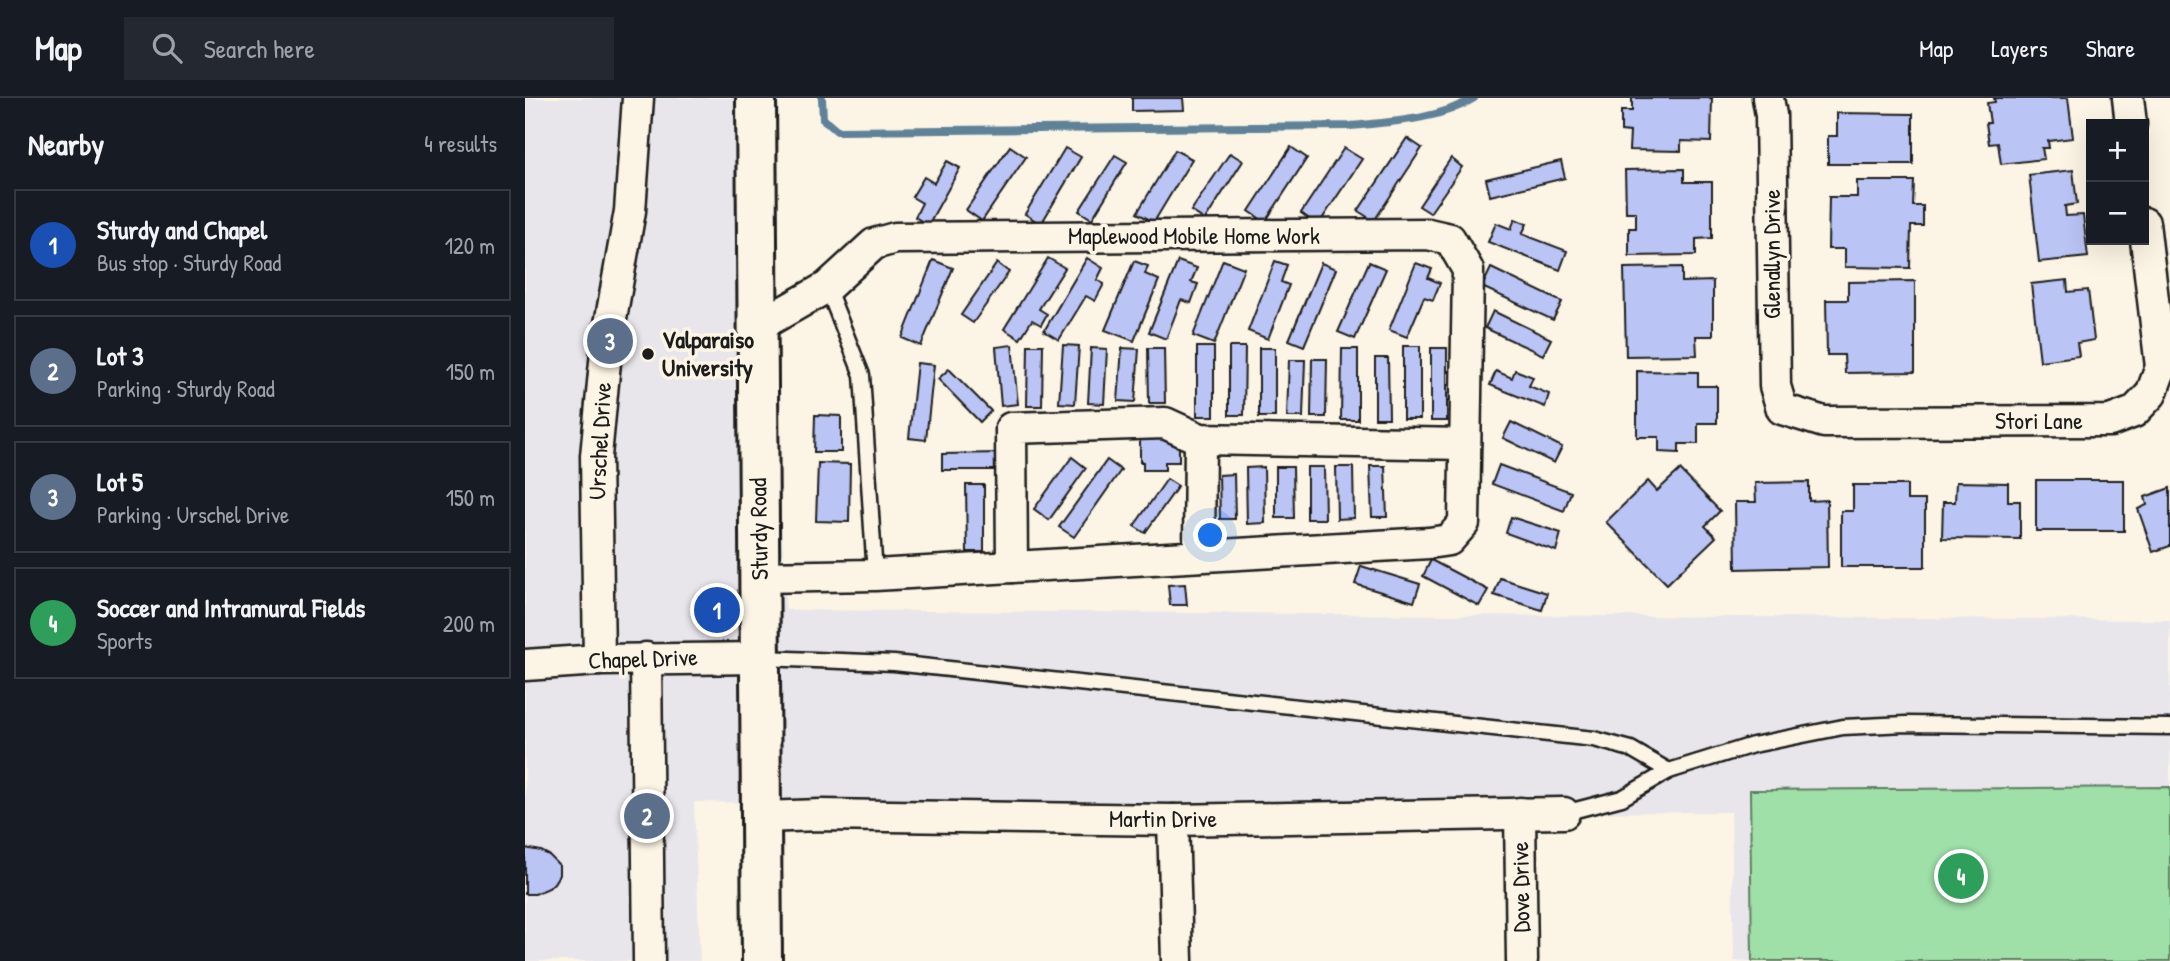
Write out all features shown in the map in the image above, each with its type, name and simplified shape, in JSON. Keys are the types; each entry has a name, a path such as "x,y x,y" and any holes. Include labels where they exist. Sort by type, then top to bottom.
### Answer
{"main road":[{"name":"Sturdy Road","path":"755,98 762,961"}],"street":[{"name":"Urschel Drive","path":"599,660 596,456 607,341 630,211 638,98"},
{"name":"Glenallyn Drive","path":"1768,98 1771,115 1773,359 1775,386 1782,409"},
{"path":"2128,98 2130,119"},
{"name":"Maplewood Mobile Home Work","path":"757,327 827,288 874,244 894,238 1428,234 1450,239 1468,270 1464,523 1448,540 875,575 759,577"},
{"name":"Stori Lane","path":"1782,409 1824,422 2110,421 2134,412 2151,394 2161,367 2147,245"},
{"path":"1012,567 1011,428 1165,423 1201,439 1465,444"},
{"path":"1199,556 1201,439"},
{"name":"Chapel Drive","path":"525,665 599,660 761,658"},
{"path":"646,659 649,961"},
{"name":"Dove Drive","path":"1520,813 1522,961"},
{"name":"Martin Drive","path":"761,817 821,815 1173,820 1564,813"},
{"path":"1173,820 1177,961"}],"lane":[{"path":"827,288 862,375 875,575"},
{"path":"761,658 894,663 1594,739 1631,749 1669,771"},
{"path":"1564,813 1622,797 1669,771 1753,744 1843,727 1906,724 2170,727"}],"shaded area":[{"name":"Valparaiso University","path":"525,98 758,98 786,610 2170,620 2170,961 1734,961 1731,812 1520,813 694,802 700,961 525,961"}],"green space":[{"path":"2170,787 2170,961 1752,961 1750,790"}],"building":[{"path":"1132,98 1183,98 1184,110 1132,111"},
{"path":"1632,98 1712,98 1711,142 1681,141 1681,151 1629,150 1630,132 1621,131 1621,111 1632,111"},
{"path":"1994,98 2068,98 2073,138 2048,141 2049,148 2042,148 2044,159 2001,164 1998,143 1989,144 1986,123 1990,123 1987,103 1995,102"},
{"path":"1837,113 1913,114 1913,164 1828,164 1828,136 1837,136"},
{"path":"1407,138 1422,148 1374,221 1358,211"},
{"path":"1010,146 1026,157 982,221 966,210"},
{"path":"1291,147 1307,158 1265,222 1249,211"},
{"path":"1065,148 1081,157 1041,224 1025,214"},
{"path":"1344,148 1362,159 1318,225 1301,213"},
{"path":"1175,150 1192,159 1154,222 1137,213"},
{"path":"1230,153 1243,161 1205,220 1191,211"},
{"path":"1115,155 1127,162 1092,219 1079,211"},
{"path":"1451,158 1462,167 1430,213 1419,206"},
{"path":"947,161 960,168 928,225 915,217 922,203 912,197 924,177 934,183"},
{"path":"1561,161 1565,178 1490,196 1486,179"},
{"path":"1684,169 1684,182 1712,182 1712,238 1696,239 1696,255 1629,256 1629,228 1636,228 1636,212 1626,212 1625,170"},
{"path":"2073,170 2077,204 2065,206 2066,216 2083,215 2088,257 2039,262 2029,175"},
{"path":"1857,181 1914,181 1913,206 1923,206 1923,226 1911,226 1910,268 1845,267 1845,249 1828,249 1829,197 1857,197"},
{"path":"1515,219 1527,224 1522,234 1567,251 1560,270 1488,242 1496,223 1511,229"},
{"path":"1048,258 1065,268 1039,309 1047,314 1041,325 1032,320 1020,339 1004,329"},
{"path":"1087,258 1103,268 1097,280 1104,284 1095,301 1086,296 1059,340 1044,331"},
{"path":"933,260 953,268 921,346 902,338"},
{"path":"1223,260 1244,268 1214,344 1193,336"},
{"path":"1134,261 1148,266 1145,274 1159,280 1134,341 1105,330"},
{"path":"1178,261 1197,268 1191,282 1198,284 1191,303 1181,300 1166,339 1149,332"},
{"path":"1275,261 1287,265 1281,282 1289,285 1268,339 1248,331"},
{"path":"1369,262 1386,269 1355,339 1338,332"},
{"path":"997,263 1009,272 973,323 961,315"},
{"path":"1321,263 1336,269 1304,346 1289,340"},
{"path":"1416,263 1432,269 1428,278 1440,283 1433,300 1424,297 1407,337 1389,330"},
{"path":"1682,267 1682,282 1713,281 1713,336 1696,336 1697,355 1626,356 1624,268"},
{"path":"1491,268 1562,302 1553,320 1482,287"},
{"path":"2067,280 2068,292 2088,290 2094,340 2077,343 2079,356 2040,361 2031,284"},
{"path":"1915,281 1915,372 1845,373 1844,355 1827,355 1826,300 1848,300 1848,282"},
{"path":"1493,311 1551,339 1543,355 1485,328"},
{"path":"1012,345 1018,404 1001,406 996,347"},
{"path":"1028,345 1043,345 1042,406 1027,406"},
{"path":"1063,345 1079,346 1075,404 1059,403"},
{"path":"1403,346 1420,346 1420,419 1403,419"},
{"path":"1197,347 1214,347 1214,416 1197,416"},
{"path":"1229,347 1245,347 1244,415 1229,415"},
{"path":"1091,348 1107,349 1104,404 1088,403"},
{"path":"1122,348 1139,349 1135,402 1118,401"},
{"path":"1148,348 1164,348 1165,403 1149,403"},
{"path":"1259,348 1275,348 1275,417 1259,417"},
{"path":"1431,348 1447,348 1447,421 1431,421"},
{"path":"1342,349 1358,349 1358,420 1341,420"},
{"path":"1375,358 1388,358 1389,418 1375,418"},
{"path":"1312,359 1327,359 1326,417 1311,417"},
{"path":"1289,360 1305,360 1303,417 1287,417"},
{"path":"917,363 934,365 926,440 909,438"},
{"path":"949,369 991,411 980,422 938,379"},
{"path":"1515,370 1533,377 1529,386 1549,394 1545,407 1490,385 1496,371 1512,378"},
{"path":"1637,371 1698,372 1698,386 1717,386 1717,423 1698,423 1698,444 1679,444 1679,453 1659,452 1659,437 1637,437"},
{"path":"815,415 841,416 841,452 814,452"},
{"path":"1511,422 1562,447 1554,463 1503,438"},
{"path":"1140,437 1179,437 1179,462 1165,462 1165,470 1143,470 1143,462 1140,462"},
{"path":"1001,453 1001,470 942,470 942,454"},
{"path":"1072,457 1086,468 1049,520 1034,509"},
{"path":"1107,460 1121,470 1074,537 1059,527"},
{"path":"818,463 850,464 849,522 816,521"},
{"path":"1499,465 1571,492 1564,511 1492,484"},
{"path":"1370,466 1385,466 1387,517 1372,517"},
{"path":"1264,467 1265,523 1247,524 1246,468"},
{"path":"1276,467 1293,467 1294,518 1276,518"},
{"path":"1307,467 1324,467 1325,519 1307,519"},
{"path":"1336,467 1353,467 1354,518 1337,519"},
{"path":"1680,470 1720,511 1705,526 1716,537 1667,584 1606,522 1648,481 1657,491"},
{"path":"1234,474 1235,519 1220,519 1219,475"},
{"path":"1167,479 1178,486 1145,533 1134,526"},
{"path":"2036,480 2124,480 2124,531 2036,531"},
{"path":"1809,482 1809,501 1827,500 1828,567 1736,569 1735,502 1756,502 1755,483"},
{"path":"1956,482 2008,483 2008,501 2020,501 2020,539 1942,538 1943,502 1955,502"},
{"path":"966,485 984,485 984,552 967,552"},
{"path":"1853,485 1907,485 1907,500 1925,500 1925,567 1841,567 1841,511 1853,511"},
{"path":"2170,488 2170,546 2153,552 2138,509 2147,505 2145,497"},
{"path":"1511,517 1561,533 1556,551 1506,533"},
{"path":"1431,560 1488,590 1479,606 1423,576"},
{"path":"1361,566 1420,584 1414,602 1355,584"},
{"path":"1500,578 1547,593 1542,610 1494,595"},
{"path":"1185,584 1187,605 1170,605 1168,585"},
{"path":"525,848 549,855 559,865 559,875 554,883 535,894 525,894"}],"waterway":[{"path":"822,98 823,119 837,131 1350,126 1430,115 1474,98"}],"place":[{"name":"Lot 5","path":"610,341"},
{"name":"Valparaiso University","path":"648,354"},
{"name":"Sturdy and Chapel","path":"717,610"},
{"name":"Lot 3","path":"647,816"},
{"name":"Soccer and Intramural Fields","path":"1961,876"}]}
